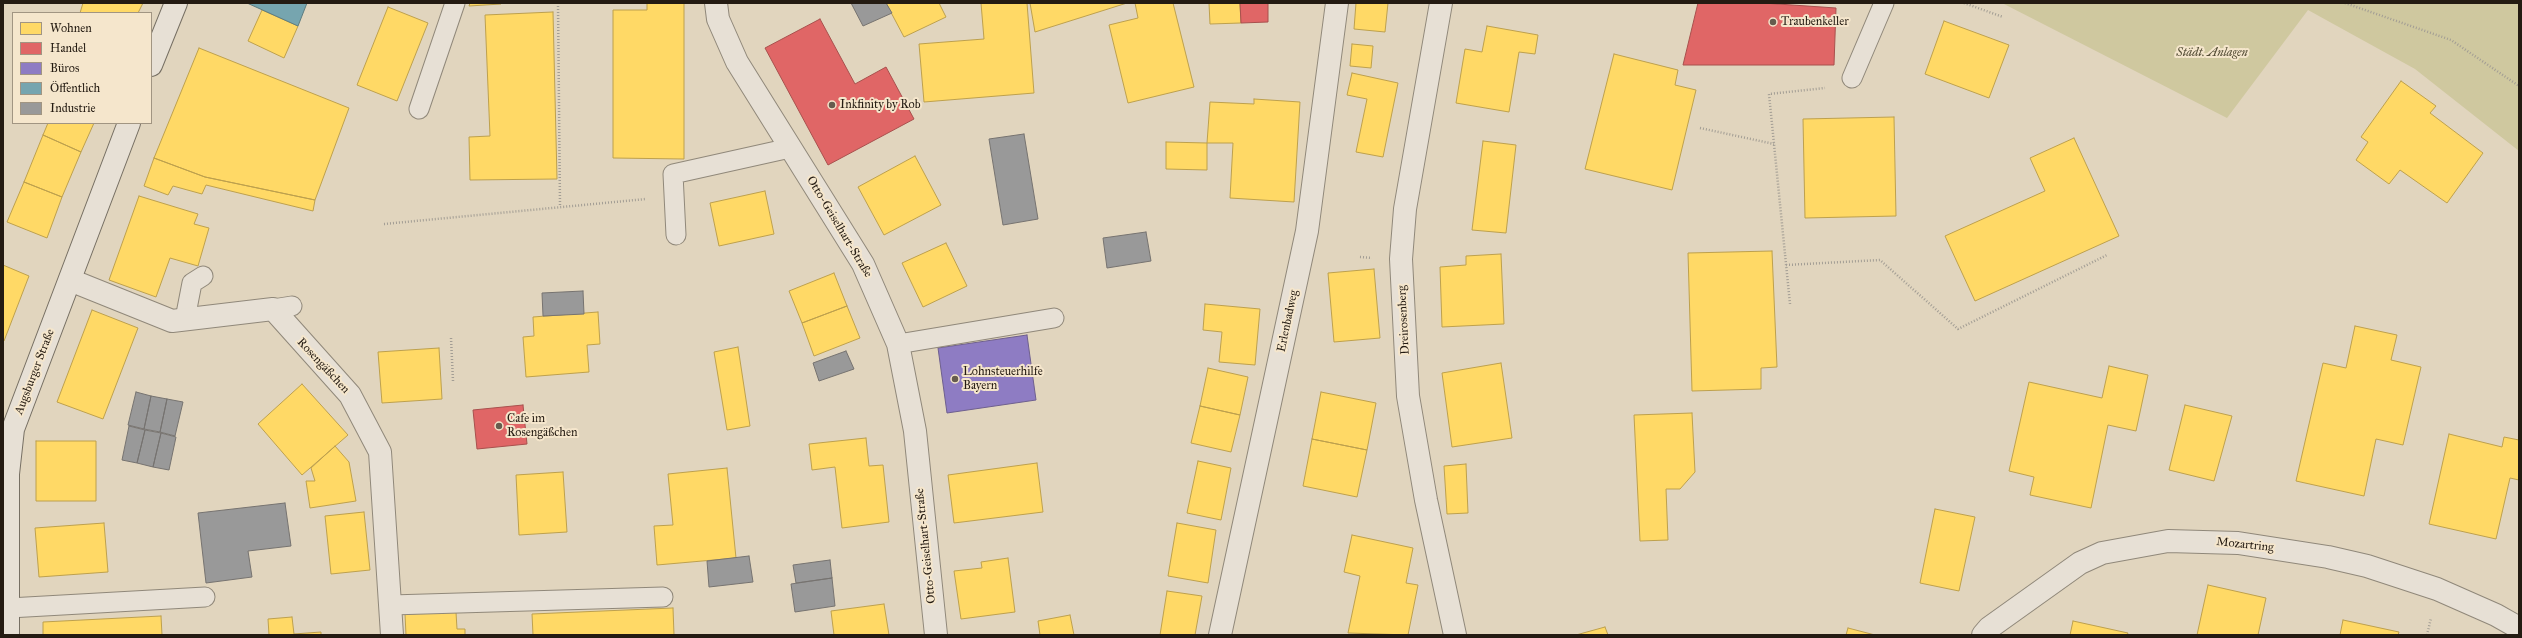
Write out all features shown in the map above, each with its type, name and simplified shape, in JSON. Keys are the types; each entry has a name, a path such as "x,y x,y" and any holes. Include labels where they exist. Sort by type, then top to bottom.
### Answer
{"street":[{"path":"152,63 176,3"},
{"name":"Otto-Geiselhart-Straße","path":"716,3 718,19 737,62 863,264 898,344 915,431 936,635"},
{"name":"Erlenbadweg","path":"1220,635 1307,231 1329,54 1337,3"},
{"name":"Dreirosenberg","path":"1441,3 1405,209 1401,259 1408,396 1426,500 1455,635"},
{"name":"Augsburger Straße","path":"8,635 9,608 5,474 13,429 129,124"},
{"name":"Rosengäßchen","path":"70,280 172,320 282,308 350,395 380,452 392,635"},
{"name":"Mozartring","path":"1984,635 1989,628 2080,563 2102,553 2168,541 2238,543 2328,557 2361,565 2437,589 2496,615 2519,628"}],"lane":[{"path":"419,109 455,3"},
{"path":"1852,78 1884,3"},
{"path":"676,235 673,174 790,148"},
{"path":"184,319 192,283 203,276"},
{"path":"898,344 1054,318"},
{"path":"9,608 205,597"},
{"path":"391,605 663,597"}],"path":[{"path":"558,3 560,205"},
{"path":"1964,3 2003,17"},
{"path":"2345,3 2452,40 2519,86"},
{"path":"1790,304 1769,94 1832,87 1852,78"},
{"path":"1700,128 1774,144"},
{"path":"384,224 560,205 641,199"},
{"path":"1786,265 1880,260 1958,329 2107,255"},
{"path":"451,338 453,381"}],"green space":[{"name":"Städt. Anlagen","path":"2002,3 2519,3 2519,151 2415,69 2308,10 2227,118"}],"building: Wohnen":[{"path":"83,3 143,3 138,12 80,12"},
{"path":"470,3 501,3 501,4 469,6"},
{"path":"647,3 684,3 684,159 613,158 613,10 647,10"},
{"path":"886,3 939,3 946,17 904,37"},
{"path":"981,3 1027,3 1034,93 924,102 919,44 984,39"},
{"path":"1030,3 1127,3 1035,32"},
{"path":"1135,3 1173,3 1194,87 1128,103 1109,25 1138,18"},
{"path":"1209,3 1240,3 1241,23 1210,24"},
{"path":"1356,3 1388,3 1385,32 1354,29"},
{"path":"388,7 428,23 397,101 357,85"},
{"path":"262,10 298,26 284,58 248,41"},
{"path":"553,12 557,179 470,180 469,137 490,136 485,15"},
{"path":"1944,21 2009,45 1989,98 1925,74"},
{"path":"1487,26 1538,35 1535,54 1519,52 1509,112 1456,103 1465,49 1482,52"},
{"path":"1352,44 1373,46 1371,68 1350,66"},
{"path":"199,48 349,108 315,200 205,177 154,158"},
{"path":"1614,54 1678,70 1675,85 1696,90 1672,190 1585,169"},
{"path":"1352,73 1398,83 1383,157 1356,152 1367,99 1347,95"},
{"path":"2401,81 2436,106 2430,113 2483,153 2447,203 2400,170 2389,184 2356,160 2368,142 2361,137"},
{"path":"1254,99 1300,102 1294,202 1230,198 1233,143 1207,143 1210,102 1254,104"},
{"path":"1894,117 1896,216 1805,218 1803,119"},
{"path":"48,124 94,124 81,152 43,135"},
{"path":"43,135 81,152 62,197 24,182"},
{"path":"2074,138 2119,236 1975,301 1945,236 2045,191 2030,158"},
{"path":"1483,141 1516,145 1506,233 1472,230"},
{"path":"1166,142 1207,143 1207,170 1166,169"},
{"path":"915,156 941,205 884,235 858,187"},
{"path":"154,158 205,177 315,200 313,211 206,185 202,194 173,186 168,195 144,186"},
{"path":"24,182 62,197 47,238 7,222"},
{"path":"765,191 774,234 719,246 710,203"},
{"path":"139,196 198,214 194,224 209,228 198,266 170,258 156,297 109,280"},
{"path":"946,243 967,286 923,307 902,263"},
{"path":"1772,251 1777,367 1761,368 1761,389 1692,391 1688,253"},
{"path":"1501,254 1504,324 1442,327 1440,267 1466,265 1466,256"},
{"path":"3,265 29,276 4,341 3,341"},
{"path":"1374,269 1380,338 1334,342 1328,273"},
{"path":"834,273 847,306 802,323 789,291"},
{"path":"1205,304 1260,309 1255,365 1219,362 1222,332 1203,330"},
{"path":"847,306 860,338 814,356 802,323"},
{"path":"92,310 138,328 103,419 57,402"},
{"path":"598,312 600,344 587,345 589,372 526,377 523,337 534,336 533,317"},
{"path":"2355,326 2397,335 2391,360 2421,367 2403,445 2376,439 2364,496 2296,481 2323,363 2346,368"},
{"path":"738,347 750,426 727,430 714,352"},
{"path":"439,348 442,399 382,403 378,352"},
{"path":"1501,363 1512,438 1452,447 1442,373"},
{"path":"2109,366 2148,375 2136,431 2108,425 2091,508 2030,495 2034,477 2009,471 2029,382 2102,398"},
{"path":"1208,368 1248,377 1240,415 1200,406"},
{"path":"302,384 348,435 302,475 258,424"},
{"path":"1321,392 1376,403 1367,450 1312,439"},
{"path":"2185,405 2232,416 2214,481 2169,470"},
{"path":"1200,406 1240,415 1231,452 1191,443"},
{"path":"1692,413 1695,472 1680,489 1666,489 1668,540 1640,541 1634,415"},
{"path":"2449,434 2502,447 2504,437 2519,440 2519,480 2510,478 2496,539 2429,524"},
{"path":"866,438 869,466 883,465 889,522 842,528 835,467 812,470 809,444"},
{"path":"1312,439 1367,450 1357,497 1303,486"},
{"path":"36,441 96,441 96,501 36,501"},
{"path":"335,446 349,462 356,501 310,508 306,481 315,481 311,468"},
{"path":"1198,461 1231,468 1221,520 1187,513"},
{"path":"1037,463 1043,512 954,523 948,475"},
{"path":"1466,464 1468,513 1447,514 1444,466"},
{"path":"727,468 736,558 657,565 654,526 673,525 668,474"},
{"path":"563,472 567,532 519,535 516,475"},
{"path":"1935,509 1975,517 1959,591 1920,583"},
{"path":"364,512 370,570 331,574 325,516"},
{"path":"104,523 108,572 39,577 35,528"},
{"path":"1177,523 1216,530 1208,583 1168,576"},
{"path":"1352,535 1413,548 1406,583 1418,585 1408,635 1348,633 1360,576 1344,572"},
{"path":"1008,558 1015,612 961,619 954,571 982,568 981,562"},
{"path":"2208,585 2266,598 2258,635 2197,635"},
{"path":"1167,591 1202,596 1195,635 1160,635"},
{"path":"884,604 889,635 834,635 831,611"},
{"path":"673,608 674,635 533,635 532,614"},
{"path":"456,612 457,629 465,629 465,635 406,635 405,614"},
{"path":"1070,615 1074,635 1040,635 1038,621"},
{"path":"161,616 162,635 43,635 43,622"},
{"path":"292,617 294,634 321,632 321,635 269,635 268,619"},
{"path":"2343,620 2399,632 2398,635 2340,635"},
{"path":"2073,621 2128,633 2127,635 2070,635"},
{"path":"1605,627 1608,635 1576,635"},
{"path":"1848,628 1875,635 1846,635"}],"building: Handel":[{"path":"1240,3 1268,3 1268,22 1241,23"},
{"path":"1698,3 1763,3 1836,8 1834,65 1683,65"},
{"path":"820,19 855,84 886,67 914,119 828,165 765,48"},
{"path":"523,405 527,444 477,449 473,410"}],"building: Büros":[{"path":"1027,335 1036,400 947,413 938,348"}],"building: Öffentlich":[{"path":"247,3 307,3 298,26"}],"building: Industrie":[{"path":"851,3 886,3 892,13 863,26"},
{"path":"1024,134 1038,219 1003,225 989,139"},
{"path":"1146,232 1151,261 1107,268 1103,238"},
{"path":"583,291 584,314 543,316 542,293"},
{"path":"846,351 854,369 819,381 813,363"},
{"path":"136,392 151,396 144,429 128,425"},
{"path":"151,396 167,399 160,432 144,429"},
{"path":"167,399 183,402 175,436 160,432"},
{"path":"129,426 145,430 137,463 122,460"},
{"path":"145,430 161,433 153,467 137,463"},
{"path":"161,433 176,437 169,470 153,467"},
{"path":"285,503 291,546 248,551 252,577 206,583 198,513"},
{"path":"749,556 753,582 709,587 707,561"},
{"path":"830,560 832,578 796,583 793,565"},
{"path":"832,578 835,606 795,612 791,584"}],"place":[{"name":"Traubenkeller","path":"1773,22"},
{"name":"Inkfinity by Rob","path":"832,105"},
{"name":"Lohnsteuerhilfe Bayern","path":"955,379"},
{"name":"Cafe im Rosengäßchen","path":"499,426"}]}
